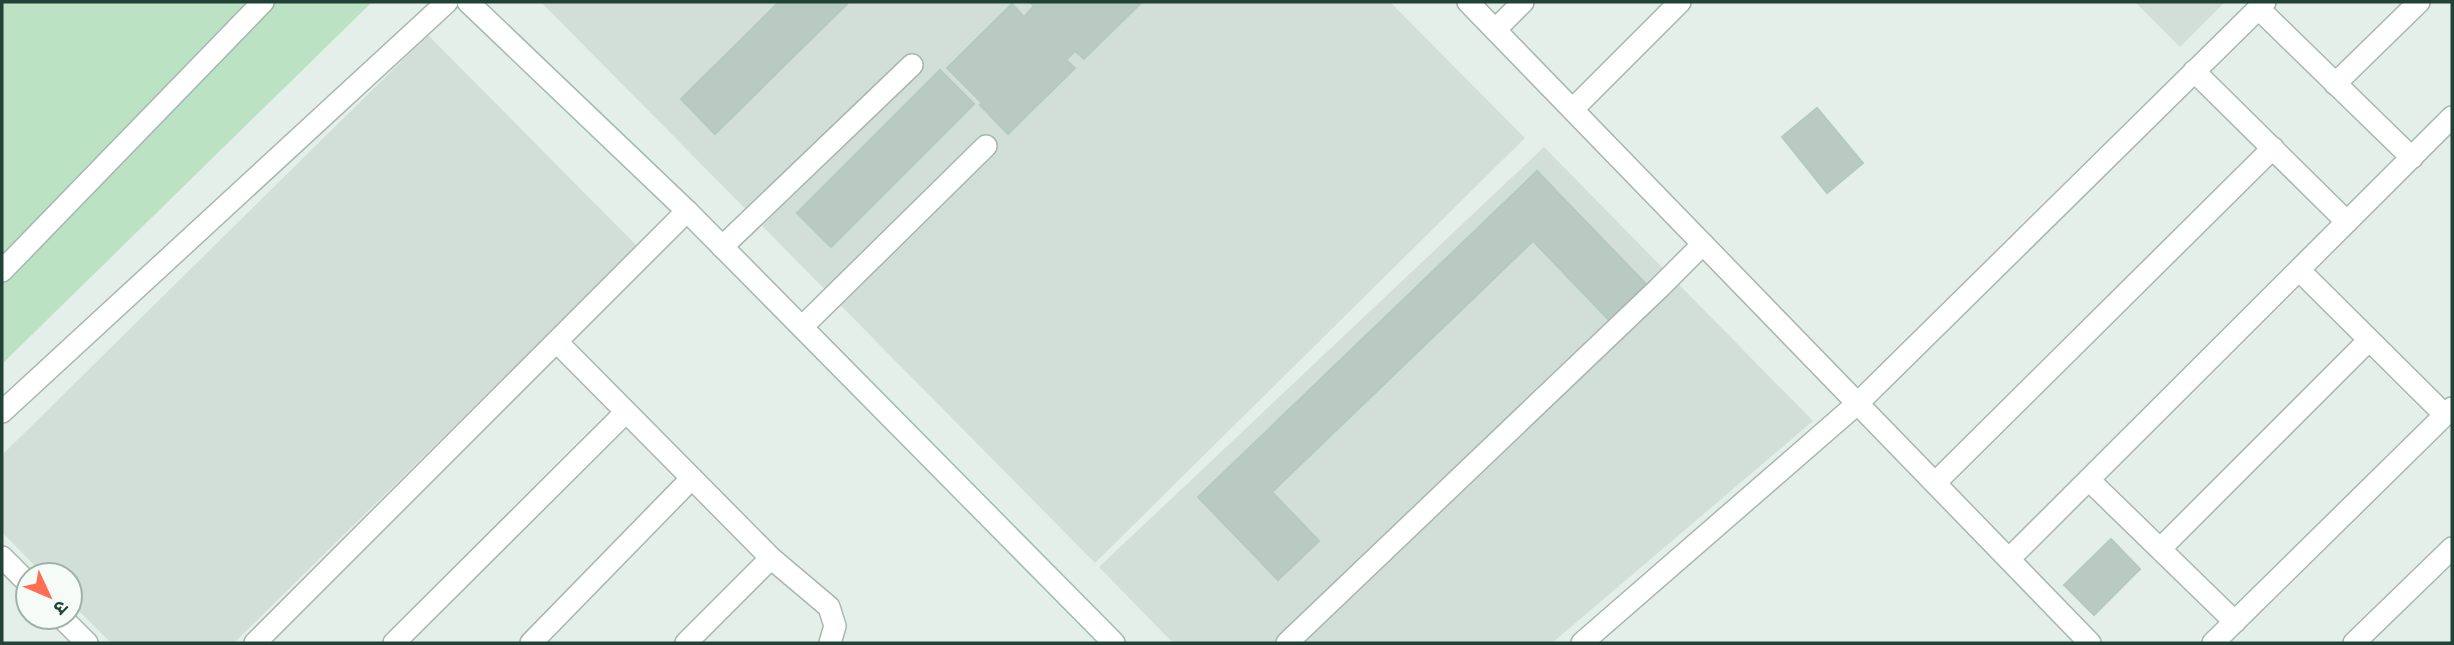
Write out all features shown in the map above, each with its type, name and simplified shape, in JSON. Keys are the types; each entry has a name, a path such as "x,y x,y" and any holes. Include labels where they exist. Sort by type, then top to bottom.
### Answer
{"street":[{"path":"2,271 263,2"},
{"path":"2,412 447,2"},
{"path":"468,2 687,211 1114,643"},
{"path":"1468,2 2090,643"},
{"path":"1495,30 1523,2"},
{"path":"1573,109 1680,2"},
{"path":"2336,84 2419,2"},
{"path":"1582,643 1858,403 2261,5 2336,84 2412,158"},
{"path":"722,247 912,65"},
{"path":"2194,71 2347,222"},
{"path":"2009,559 2452,117"},
{"path":"802,327 986,146"},
{"path":"1935,483 2273,148"},
{"path":"255,643 687,211"},
{"path":"1287,643 1703,244"},
{"path":"2213,643 2449,411 2369,340 2299,270"},
{"path":"2160,549 2369,340"},
{"path":"557,342 771,558 829,607 835,626 830,643"},
{"path":"394,643 626,412"},
{"path":"531,643 692,478"},
{"path":"2089,480 2235,622"},
{"path":"2354,643 2452,548"},
{"path":"686,643 771,558"}],"shaded area":[{"path":"541,2 1390,2 1525,138 1095,563"},
{"path":"2135,2 2225,2 2180,47"},
{"path":"428,35 637,246 234,643 111,643 84,616 84,561 30,561 2,532 2,455"},
{"path":"1544,147 1813,421 1552,643 1173,643 1099,567"}],"green space":[{"path":"2,2 372,2 2,364"}],"building":[{"path":"779,2 849,2 715,134 681,99"},
{"path":"1030,2 1142,2 1084,59 1075,51 1066,60 1075,68 1008,134 947,68 1012,4 1024,17 1034,6"},
{"path":"940,70 974,104 831,247 797,213"},
{"path":"1817,108 1863,163 1827,193 1782,137"},
{"path":"1537,171 1646,284 1609,320 1533,241 1272,492 1319,541 1278,580 1198,497"},
{"path":"2111,539 2140,569 2094,615 2064,585"}]}
